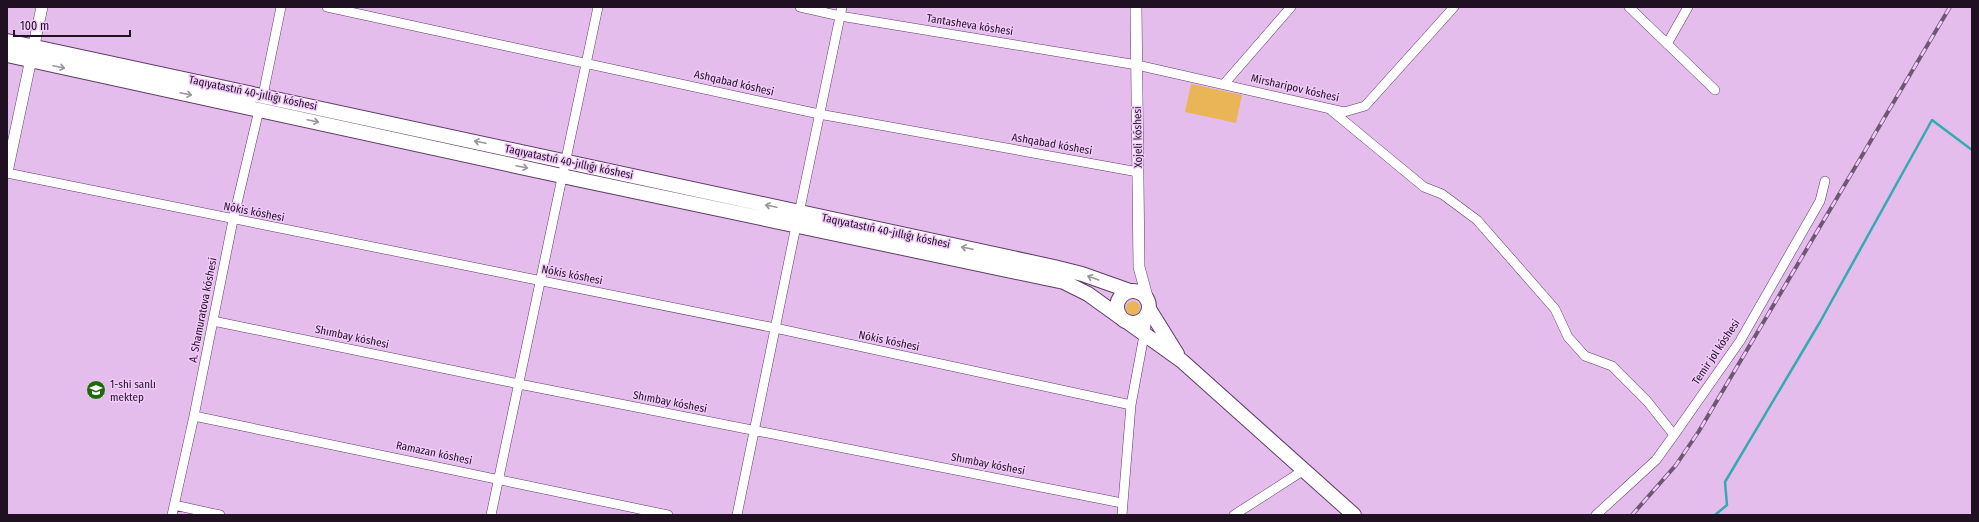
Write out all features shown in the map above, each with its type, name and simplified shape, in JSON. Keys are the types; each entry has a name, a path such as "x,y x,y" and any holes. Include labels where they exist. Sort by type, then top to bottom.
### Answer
{"main road":[{"name":"Taqıyatastıń 40-jıllıǵı kóshesi","path":"7,41 32,53 259,110 562,176 1054,267 1082,274 1130,291"},
{"name":"Taqıyatastıń 40-jıllıǵı kóshesi","path":"7,55 32,53 263,95 566,161 798,219 1064,282 1088,294 1182,361"},
{"path":"1148,308 1142,321 1124,320 1116,307 1117,301 1120,297 1130,291 1140,293 1182,361 1354,515"}],"street":[{"path":"7,172 42,7"},
{"path":"263,95 281,7"},
{"name":"Ashqabad kóshesi","path":"327,7 587,62 819,114 1138,172"},
{"path":"491,515 598,7"},
{"name":"Tantasheva kóshesi","path":"800,7 841,11 1137,65"},
{"name":"Xojeli kóshesi","path":"1136,7 1139,268"},
{"path":"1224,84 1291,7"},
{"name":"Mirsharipov kóshesi","path":"1137,65 1344,112 1365,106 1454,7"},
{"path":"1629,7 1715,90"},
{"path":"1667,44 1688,7"},
{"path":"737,515 841,11"},
{"path":"1329,108 1424,187 1442,194 1477,220 1555,309 1568,337 1585,356 1612,366 1647,401 1674,435"},
{"name":"A. Shamuratova kóshesi","path":"172,515 194,416 233,220 259,110"},
{"name":"Nókis kóshesi","path":"7,172 233,220 775,328 1131,405"},
{"name":"Temir jol kóshesi","path":"1596,515 1656,460 1740,341 1820,201 1825,181"},
{"path":"1130,291 1136,279 1139,268"},
{"path":"1122,515 1131,405 1148,308 1139,268"},
{"name":"Shımbay kóshesi","path":"213,321 519,384 1122,503"},
{"name":"Ramazan kóshesi","path":"194,416 498,478 668,515"},
{"path":"1234,515 1304,470"},
{"path":"174,505 220,515"}],"shaded area":[{"path":"1191,84 1242,95 1236,123 1185,112"},
{"path":"1133,301 1138,303 1140,308 1138,313 1133,315 1128,313 1126,308 1128,303"}],"waterway":[{"path":"1715,515 1727,505 1725,482 1820,322 1932,120 1972,150"}],"railway":[{"path":"1632,515 1676,465 1699,431 1950,7"}],"place":[{"name":"1-shi sanlı mektep","path":"96,390"}]}
